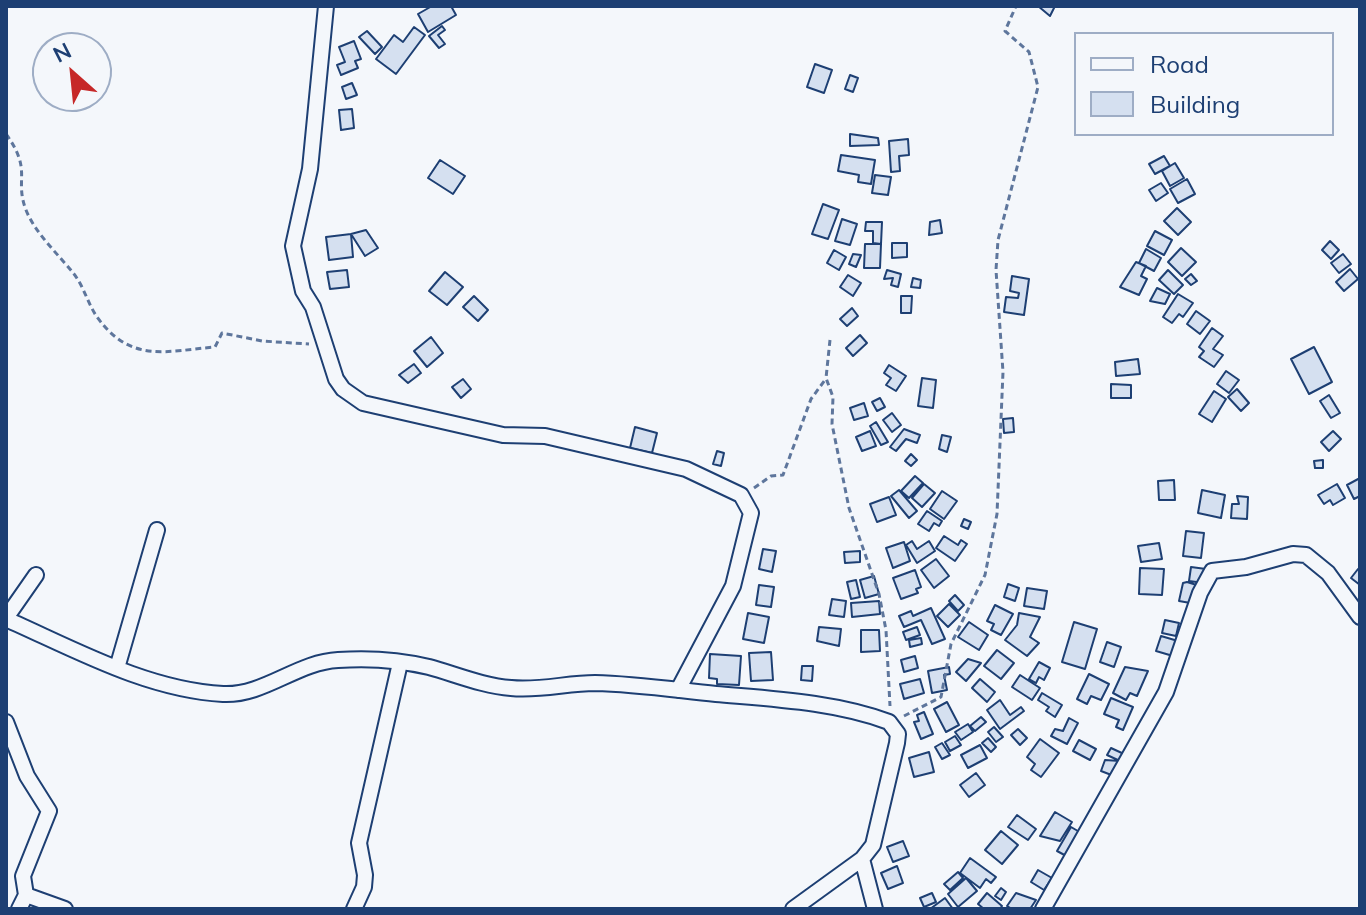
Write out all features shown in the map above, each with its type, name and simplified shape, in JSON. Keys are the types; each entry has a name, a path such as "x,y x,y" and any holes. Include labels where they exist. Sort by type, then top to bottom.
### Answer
{"street":[{"path":"326,6 310,169 293,246 303,291 313,307 336,379 363,403 503,435 545,436 673,466 727,486 741,495 751,513 733,586 678,690"},
{"path":"117,668 157,530"},
{"path":"1043,909 1166,692 1200,593 1212,571 1246,567 1293,554 1306,555 1328,573 1360,617"},
{"path":"36,575 6,618 117,668 188,688 223,694 242,693 295,669 334,660 369,659 424,666 507,688 539,690 591,683 678,690 791,701 889,722 898,734 878,833 862,859 793,909"},
{"path":"354,909 364,887 365,875 359,843 400,663"},
{"path":"6,722 27,776 49,811 23,876 23,902 65,909"},
{"path":"862,859 875,909"}],"path":[{"path":"830,340 826,378 833,397 832,424 849,508 882,606 890,687 889,722 941,697 951,644 977,594 991,551 1001,475 1003,372 996,270 998,240 1038,87 1029,52 1005,31 1016,6"},
{"path":"6,134 19,152 24,167 24,207 34,226 79,281 97,317 122,342 144,352 165,353 215,347 222,333 262,341 325,345"},
{"path":"741,495 771,476 783,475 811,399 826,378"}],"building":[{"path":"432,6 451,6 456,15 428,32 418,14"},
{"path":"1038,6 1055,6 1050,16"},
{"path":"442,26 445,30 438,35 445,44 439,48 429,36"},
{"path":"414,27 425,35 396,74 376,59 394,35 403,42"},
{"path":"367,31 382,47 375,54 359,37"},
{"path":"354,41 361,59 355,61 358,68 341,75 337,65 345,62 339,47"},
{"path":"815,64 832,70 824,93 807,87"},
{"path":"850,75 858,78 853,92 845,89"},
{"path":"352,83 357,95 346,99 342,87"},
{"path":"352,109 354,128 341,130 339,110"},
{"path":"850,134 878,138 879,145 850,146"},
{"path":"908,139 909,155 899,156 900,171 891,172 889,141"},
{"path":"841,155 875,160 871,184 858,182 859,175 838,171"},
{"path":"1164,156 1170,166 1155,174 1149,164"},
{"path":"440,160 465,176 453,194 428,178"},
{"path":"1175,163 1184,178 1170,186 1162,171"},
{"path":"875,175 891,177 888,195 872,193"},
{"path":"1187,179 1195,194 1178,203 1170,189"},
{"path":"1161,183 1168,193 1156,201 1149,190"},
{"path":"823,204 839,210 828,239 812,234"},
{"path":"1177,208 1191,222 1178,235 1164,221"},
{"path":"842,219 857,224 850,245 835,241"},
{"path":"940,220 942,233 929,235 930,222"},
{"path":"866,222 882,222 881,244 873,243 873,231 865,231"},
{"path":"366,230 378,248 365,256 351,234"},
{"path":"1155,231 1172,240 1164,255 1147,246"},
{"path":"351,234 353,257 329,260 326,237"},
{"path":"1330,241 1339,250 1331,259 1322,250"},
{"path":"892,243 907,243 907,257 892,258"},
{"path":"865,244 881,244 880,268 864,268"},
{"path":"1181,248 1196,262 1182,276 1168,262"},
{"path":"1146,249 1161,258 1154,271 1139,263"},
{"path":"834,250 846,257 839,270 827,263"},
{"path":"853,254 861,255 856,267 849,264"},
{"path":"1343,254 1351,264 1339,273 1331,263"},
{"path":"1136,262 1146,266 1141,276 1147,279 1139,295 1120,287"},
{"path":"1350,269 1358,279 1344,291 1336,282"},
{"path":"347,270 349,287 330,289 327,272"},
{"path":"887,270 901,274 898,287 891,285 893,278 884,279"},
{"path":"1168,270 1183,285 1174,294 1159,280"},
{"path":"445,272 463,287 447,305 429,291"},
{"path":"1191,274 1197,281 1191,285 1185,279"},
{"path":"848,275 861,283 853,296 840,287"},
{"path":"1012,276 1029,279 1024,315 1004,312 1006,297 1018,298 1019,293 1010,291"},
{"path":"913,278 921,280 920,288 911,287"},
{"path":"1157,288 1170,294 1165,304 1150,301"},
{"path":"1178,294 1193,303 1183,317 1179,314 1172,323 1163,317"},
{"path":"474,296 488,310 478,321 463,307"},
{"path":"901,296 912,296 911,313 901,313"},
{"path":"852,308 858,316 847,326 840,319"},
{"path":"1196,311 1210,321 1200,334 1187,324"},
{"path":"1212,328 1223,336 1213,349 1223,355 1214,367 1199,357 1204,351 1199,347"},
{"path":"860,335 867,343 853,356 846,348"},
{"path":"431,337 443,353 427,367 414,351"},
{"path":"1314,347 1332,382 1309,394 1291,359"},
{"path":"1138,359 1140,374 1116,376 1115,362"},
{"path":"414,364 421,373 408,383 399,375"},
{"path":"889,365 906,376 896,391 886,385 891,378 884,373"},
{"path":"1226,371 1239,380 1229,393 1217,384"},
{"path":"922,378 936,380 933,408 918,406"},
{"path":"463,379 471,389 461,398 452,387"},
{"path":"1111,384 1131,385 1131,398 1111,398"},
{"path":"1237,389 1249,403 1241,411 1228,397"},
{"path":"1214,391 1226,399 1212,422 1199,414"},
{"path":"1329,395 1340,413 1331,418 1320,401"},
{"path":"880,398 885,407 877,411 872,402"},
{"path":"864,403 868,416 854,420 850,408"},
{"path":"892,413 901,425 892,432 883,420"},
{"path":"1013,418 1014,432 1004,433 1003,419"},
{"path":"876,422 888,442 881,445 870,426"},
{"path":"635,427 657,433 652,453 630,448"},
{"path":"904,429 920,435 917,443 906,439 896,451 890,447"},
{"path":"870,431 876,446 862,451 856,437"},
{"path":"1333,431 1341,439 1329,451 1321,442"},
{"path":"942,435 951,437 947,452 939,449"},
{"path":"717,451 724,453 721,466 713,464"},
{"path":"911,454 917,460 911,466 905,461"},
{"path":"1323,460 1323,468 1315,468 1314,461"},
{"path":"915,476 923,483 909,498 901,491"},
{"path":"1360,478 1360,496 1354,499 1347,485"},
{"path":"1174,480 1175,500 1159,500 1158,481"},
{"path":"924,484 935,493 922,507 912,498"},
{"path":"1337,484 1345,498 1333,505 1330,500 1324,504 1318,495"},
{"path":"899,490 917,511 909,518 891,496"},
{"path":"1202,490 1225,495 1221,518 1198,513"},
{"path":"942,491 957,501 944,519 930,509"},
{"path":"1237,496 1248,497 1247,519 1231,518 1232,504 1239,504"},
{"path":"889,497 896,515 877,522 870,504"},
{"path":"927,511 942,521 939,526 934,523 929,531 918,524"},
{"path":"964,519 971,522 968,529 961,526"},
{"path":"1186,531 1204,533 1201,558 1183,556"},
{"path":"944,536 958,545 961,540 967,544 955,561 936,548"},
{"path":"912,541 917,549 929,541 935,551 917,563 906,545"},
{"path":"904,542 910,561 893,568 886,548"},
{"path":"1159,543 1162,559 1141,562 1138,546"},
{"path":"763,549 776,551 772,572 759,569"},
{"path":"860,551 860,562 845,563 844,552"},
{"path":"936,559 949,576 934,588 921,570"},
{"path":"1191,567 1206,569 1204,583 1189,581"},
{"path":"1140,568 1164,569 1162,595 1139,594"},
{"path":"915,570 921,587 916,589 918,593 901,599 893,578"},
{"path":"1360,570 1360,585 1351,578"},
{"path":"874,576 879,594 865,598 860,580"},
{"path":"856,580 860,597 851,599 847,582"},
{"path":"1183,583 1200,586 1196,604 1179,601"},
{"path":"1008,584 1019,588 1015,601 1004,597"},
{"path":"759,585 774,587 771,607 756,605"},
{"path":"1027,588 1047,591 1044,609 1024,606"},
{"path":"955,595 964,605 958,611 949,601"},
{"path":"832,599 846,601 844,617 829,615"},
{"path":"879,601 880,614 852,617 851,603"},
{"path":"949,604 960,615 948,627 937,616"},
{"path":"995,605 1013,614 1001,635 991,630 994,624 987,621"},
{"path":"931,608 945,639 932,644 921,620 904,627 899,616 911,611 913,616"},
{"path":"748,613 769,617 764,643 743,639"},
{"path":"1019,613 1040,617 1030,637 1039,643 1027,656 1005,640 1017,625"},
{"path":"1165,620 1179,623 1176,636 1162,633"},
{"path":"969,622 988,635 979,650 958,637"},
{"path":"1074,622 1097,629 1085,669 1062,662"},
{"path":"819,627 841,629 839,646 817,641"},
{"path":"917,627 920,635 906,640 903,632"},
{"path":"861,630 879,630 880,651 861,652"},
{"path":"1161,636 1178,641 1173,656 1156,651"},
{"path":"921,638 922,644 910,647 909,640"},
{"path":"1107,642 1121,647 1114,667 1100,662"},
{"path":"997,650 1014,663 1001,679 984,666"},
{"path":"771,652 773,680 751,681 749,653"},
{"path":"710,654 741,656 739,685 717,684 717,679 709,678"},
{"path":"915,656 918,668 904,672 901,660"},
{"path":"968,659 981,663 966,681 956,672"},
{"path":"1039,662 1050,668 1044,680 1039,677 1036,683 1029,679"},
{"path":"802,666 813,666 812,681 801,680"},
{"path":"949,667 950,674 944,675 947,690 932,693 928,671"},
{"path":"1125,667 1148,671 1137,696 1130,693 1126,700 1113,693"},
{"path":"1089,674 1109,684 1101,700 1091,696 1087,704 1077,699"},
{"path":"1020,675 1040,688 1032,700 1012,687"},
{"path":"920,679 924,693 904,699 900,684"},
{"path":"980,679 995,692 987,702 972,688"},
{"path":"1042,693 1062,705 1055,717 1046,711 1049,707 1038,700"},
{"path":"1111,698 1133,707 1123,730 1116,727 1119,720 1104,714"},
{"path":"1000,700 1010,715 1021,707 1024,711 1000,729 987,710"},
{"path":"947,702 959,725 946,732 934,709"},
{"path":"924,712 933,734 921,739 914,722 919,721 917,715"},
{"path":"981,717 986,722 975,731 970,726"},
{"path":"1069,718 1078,723 1067,744 1051,736 1055,729 1063,731"},
{"path":"968,724 973,732 961,740 955,732"},
{"path":"994,727 1003,737 996,742 988,732"},
{"path":"1018,729 1027,738 1020,745 1011,735"},
{"path":"955,736 961,745 950,751 945,742"},
{"path":"988,738 996,747 991,752 982,743"},
{"path":"1040,739 1059,753 1041,777 1031,770 1035,764 1027,757"},
{"path":"1079,740 1096,749 1090,760 1073,751"},
{"path":"942,743 950,755 942,759 935,747"},
{"path":"980,745 987,758 968,768 961,755"},
{"path":"1111,748 1124,754 1120,761 1107,755"},
{"path":"929,752 934,772 914,777 909,758"},
{"path":"1105,760 1120,761 1114,776 1101,771"},
{"path":"976,773 985,785 969,797 960,785"},
{"path":"1055,812 1072,822 1060,841 1040,836"},
{"path":"1017,815 1036,829 1028,840 1008,827"},
{"path":"1071,827 1083,834 1070,858 1057,851"},
{"path":"1001,831 1018,845 1002,864 985,850"},
{"path":"903,841 909,856 893,862 887,847"},
{"path":"970,858 996,877 991,883 986,879 980,888 960,873"},
{"path":"897,866 903,883 888,889 881,873"},
{"path":"1038,870 1052,878 1044,890 1031,882"},
{"path":"958,872 963,878 950,890 944,884"},
{"path":"966,878 977,891 958,907 948,894"},
{"path":"1001,888 1006,892 1001,900 995,896"},
{"path":"932,893 936,902 924,907 920,898"},
{"path":"987,893 1002,906 1000,909 984,909 978,904"},
{"path":"1016,893 1036,900 1030,909 1007,906"},
{"path":"945,898 953,909 930,909"}]}
